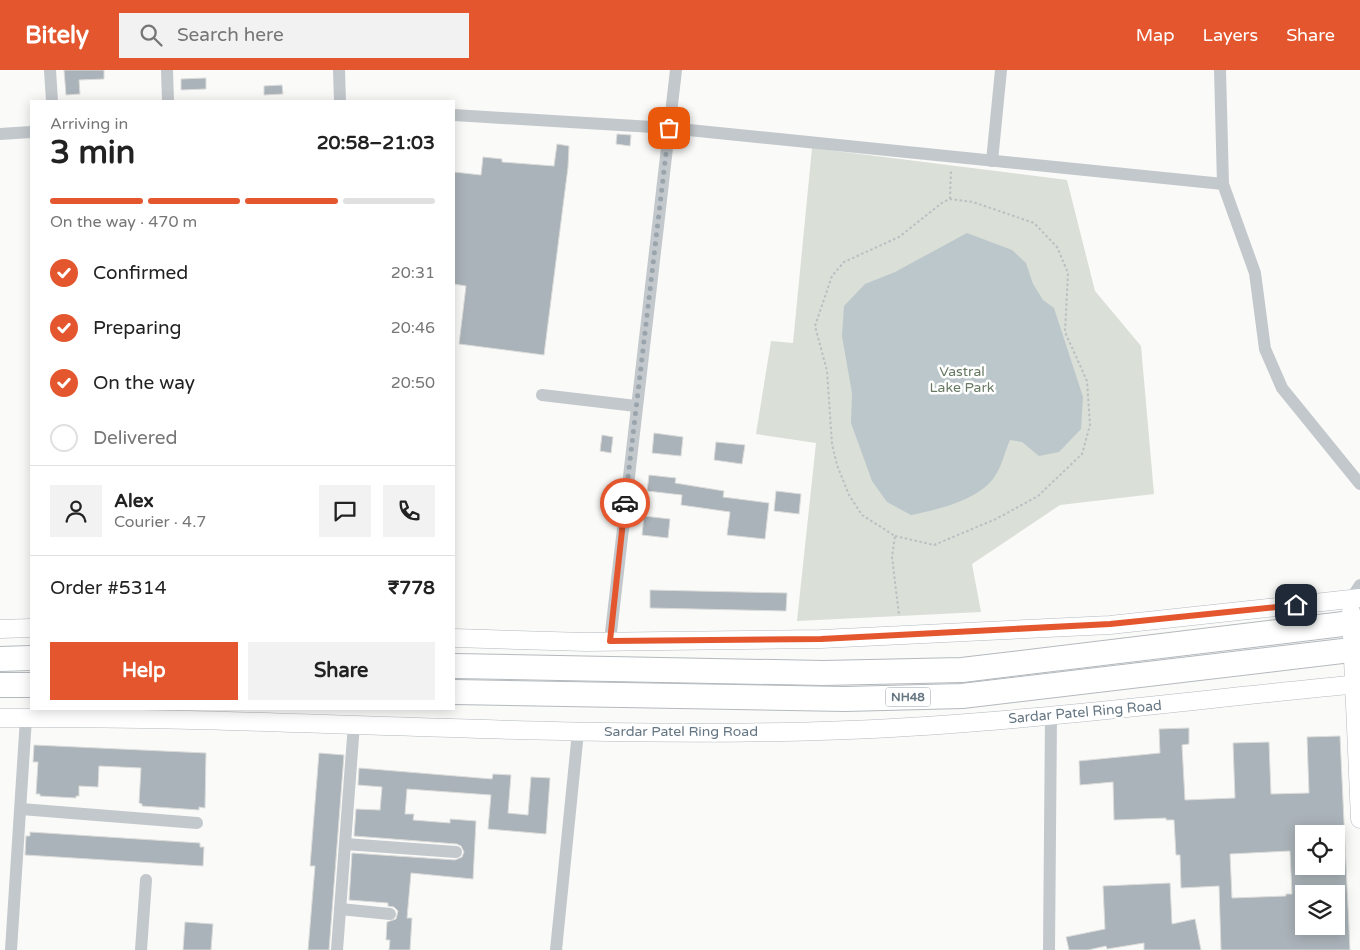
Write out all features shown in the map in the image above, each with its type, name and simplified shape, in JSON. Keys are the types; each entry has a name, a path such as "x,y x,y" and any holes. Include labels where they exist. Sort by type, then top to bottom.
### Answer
{"highway":[{"name":"NH48","path":"455,666 823,673 962,670 1355,623"},
{"name":"Sardar Patel Ring Road","path":"455,692 845,699 962,696 1356,650"},
{"path":"0,659 30,658"},
{"path":"0,685 30,685"}],"street":[{"path":"50,70 52,100"},
{"path":"167,70 168,100"},
{"path":"339,70 340,100"},
{"path":"610,641 676,70"},
{"path":"992,161 1001,70"},
{"path":"1220,70 1223,184 1255,273 1265,349 1282,388 1360,484"},
{"path":"455,116 669,128 1223,184"},
{"path":"0,134 30,132"},
{"path":"542,395 636,406"},
{"path":"455,638 610,641 821,639 1110,624 1357,594 1355,623 1360,819"},
{"path":"0,629 30,628"},
{"name":"Sardar Patel Ring Road","path":"0,718 354,724 578,732 848,730 1051,716 1357,684"},
{"path":"1049,950 1051,716"},
{"path":"11,950 26,718"},
{"path":"337,950 354,724"},
{"path":"556,950 578,732"},
{"path":"21,809 197,823"},
{"path":"345,844 456,852"},
{"path":"141,950 146,880"},
{"path":"340,909 390,914"}],"path":[{"path":"950,199 951,164"},
{"path":"950,199 973,202 1034,223 1056,247 1068,273 1065,332 1087,381 1090,425 1082,454 1038,496 996,520 934,545 895,536 862,516 850,495 837,465 832,444 827,371 815,326 832,276 844,262 899,238 943,202 950,199"},
{"path":"895,536 892,557 899,615"}],"green space":[{"name":"Vastral Lake Park","path":"812,148 1067,180 1095,291 1141,346 1154,494 1060,505 972,564 981,612 797,621 816,443 756,434 771,341 793,343"}],"shaded area":[{"path":"967,233 1012,250 1026,263 1033,284 1043,300 1054,308 1083,397 1081,429 1059,452 1039,456 1022,442 1010,440 995,476 979,492 957,503 911,515 887,502 872,481 851,423 852,393 842,336 844,306 865,284 895,272"}],"building":[{"path":"64,70 104,70 104,79 79,80 80,94 66,95"},
{"path":"206,78 206,89 181,90 181,79"},
{"path":"282,85 283,94 264,95 264,86"},
{"path":"617,134 631,135 630,146 616,144"},
{"path":"557,144 569,146 568,167 544,355 459,344 466,286 455,284 455,172 481,175 483,157 502,159 502,162 554,166"},
{"path":"654,433 683,437 681,456 652,453"},
{"path":"602,435 613,437 611,453 600,451"},
{"path":"716,442 745,445 742,464 714,460"},
{"path":"649,475 676,478 675,483 724,491 723,497 769,503 765,539 727,535 730,512 681,505 682,495 647,491"},
{"path":"776,491 801,494 799,514 774,511"},
{"path":"644,516 670,519 668,538 642,535"},
{"path":"650,590 787,593 786,611 650,608"},
{"path":"1189,728 1189,744 1182,745 1185,800 1235,798 1233,743 1269,742 1271,794 1309,793 1307,737 1340,736 1344,825 1295,825 1295,875 1345,875 1345,843 1350,950 1221,950 1219,886 1181,888 1180,855 1176,855 1174,820 1166,820 1166,818 1114,820 1113,782 1080,785 1079,761 1160,753 1159,729","holes":["1290,851 1292,894 1286,894 1286,896 1232,898 1230,854"]},
{"path":"34,745 206,753 205,808 199,807 199,810 142,806 139,803 141,768 99,766 98,787 79,786 79,796 76,796 76,798 40,796 40,794 36,794 38,762 33,762"},
{"path":"319,753 344,755 329,950 308,950 315,866 310,866"},
{"path":"359,768 492,779 493,774 511,775 508,813 528,815 531,777 550,778 546,834 488,829 491,795 407,789 405,814 414,814 413,820 450,823 450,819 476,821 473,879 411,873 407,918 412,918 410,950 389,950 390,940 386,940 387,922 396,919 398,911 394,907 388,906 388,903 349,900 352,853 455,860 462,857 464,852 461,846 457,844 354,836 356,809 380,810 382,787 358,785"},
{"path":"30,832 200,843 200,847 204,847 203,866 25,855 26,836 30,836"},
{"path":"1170,883 1172,924 1195,919 1201,950 1144,950 1144,943 1107,949 1106,946 1088,950 1069,950 1066,937 1105,929 1103,886"},
{"path":"185,922 213,924 211,950 183,950"}],"way so far":[{"path":"625,503 669,128"}],"route":[{"path":"625,503 610,641 821,639 1110,624 1296,605"}]}
